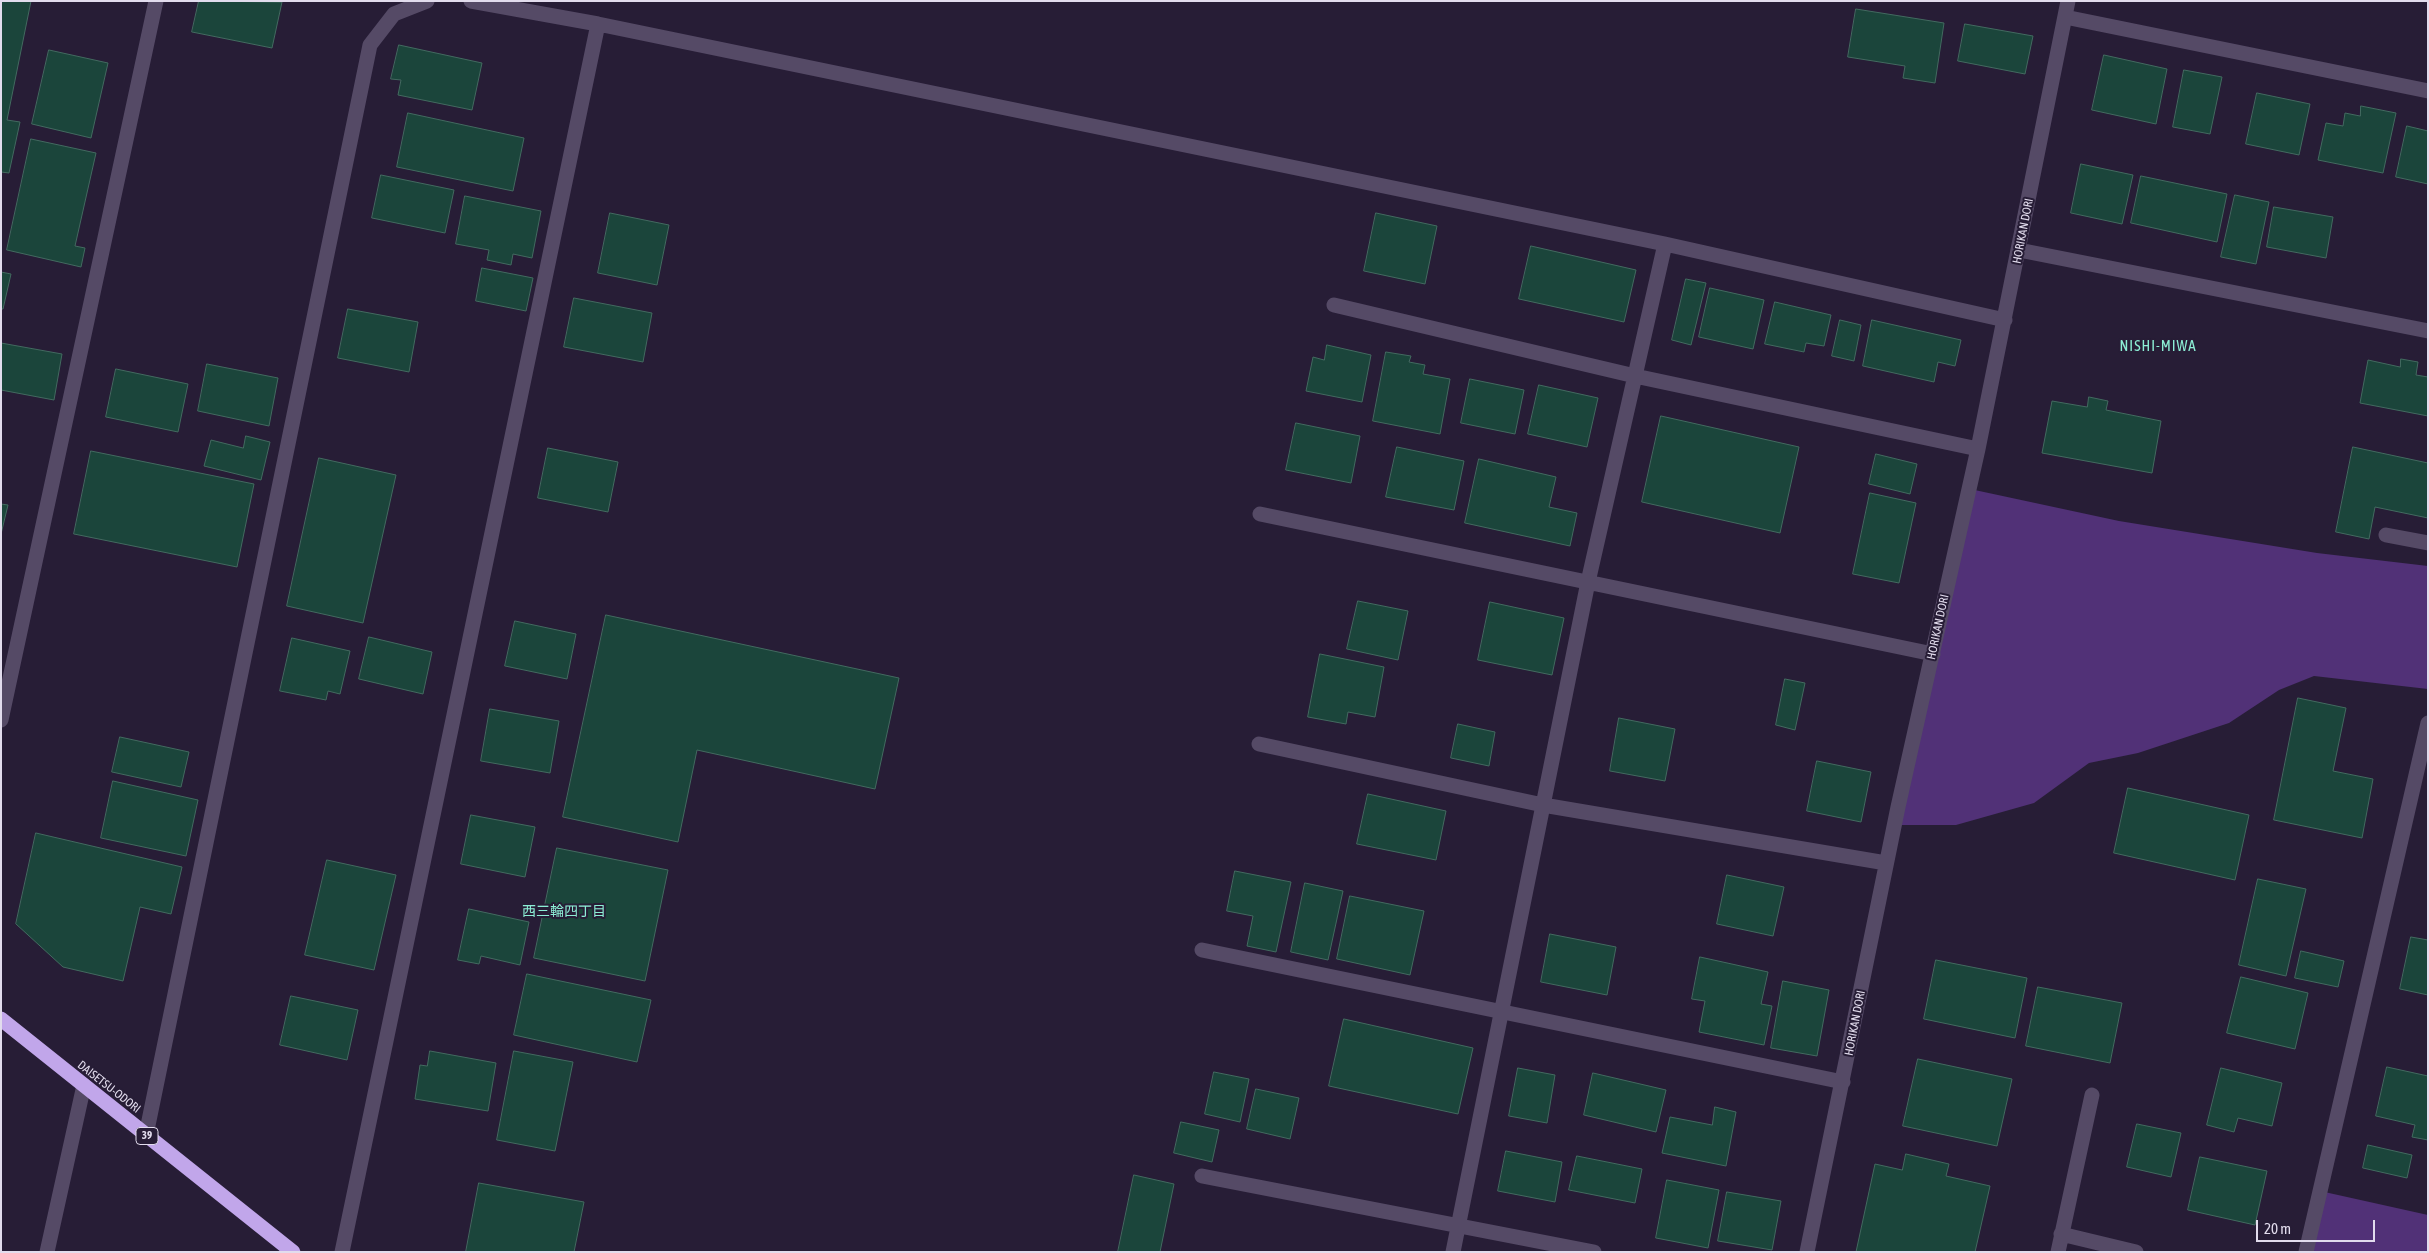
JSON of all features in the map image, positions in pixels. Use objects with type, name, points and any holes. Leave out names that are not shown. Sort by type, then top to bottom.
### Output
[{"type":"highway","name":"DAISETSU-ODORI","points":[[1,1020],[293,1252]]},
{"type":"street","points":[[1,720],[156,1]]},
{"type":"street","points":[[146,1135],[370,45],[394,14],[427,1]]},
{"type":"street","points":[[471,1],[598,24],[1665,244],[2005,320]]},
{"type":"street","name":"HORIKAN DORI","points":[[1807,1252],[1886,863],[2005,320],[2068,1]]},
{"type":"street","points":[[2065,16],[2428,91]]},
{"type":"street","points":[[342,1252],[598,24]]},
{"type":"street","points":[[1453,1252],[1588,582],[1665,244]]},
{"type":"street","points":[[2019,250],[2428,331]]},
{"type":"street","points":[[1334,305],[1635,376],[1978,449]]},
{"type":"street","points":[[1260,514],[1933,654]]},
{"type":"street","points":[[2386,535],[2428,543]]},
{"type":"street","points":[[2306,1252],[2428,723]]},
{"type":"street","points":[[1259,744],[1543,805],[1886,863]]},
{"type":"street","points":[[1202,950],[1843,1082]]},
{"type":"street","points":[[47,1252],[84,1085]]},
{"type":"street","points":[[2058,1252],[2092,1095]]},
{"type":"street","points":[[1202,1176],[1594,1252]]},
{"type":"street","points":[[2061,1234],[2136,1252]]},
{"type":"shaded area","points":[[1970,489],[2119,521],[2317,553],[2428,566],[2428,689],[2314,676],[2279,690],[2229,723],[2138,753],[2089,763],[2034,803],[1956,825],[1894,825]]},
{"type":"shaded area","points":[[2320,1191],[2428,1215],[2428,1252],[2306,1252]]},
{"type":"building","points":[[1,1],[31,1],[7,120],[20,122],[9,173],[1,172]]},
{"type":"building","points":[[199,1],[282,2],[272,48],[192,32]]},
{"type":"building","points":[[1856,9],[1944,23],[1935,83],[1903,78],[1905,66],[1848,57]]},
{"type":"building","points":[[1965,24],[2033,36],[2025,74],[1958,61]]},
{"type":"building","points":[[399,45],[482,63],[472,110],[398,95],[401,80],[391,79]]},
{"type":"building","points":[[49,50],[108,63],[91,138],[32,124]]},
{"type":"building","points":[[2104,55],[2167,69],[2156,124],[2092,110]]},
{"type":"building","points":[[2184,70],[2222,77],[2210,134],[2173,127]]},
{"type":"building","points":[[2257,93],[2310,104],[2299,155],[2246,144]]},
{"type":"building","points":[[2361,106],[2396,113],[2383,173],[2318,160],[2326,123],[2343,126],[2345,113],[2360,116]]},
{"type":"building","points":[[408,113],[524,138],[513,191],[397,167]]},
{"type":"building","points":[[2407,126],[2428,131],[2428,184],[2396,177]]},
{"type":"building","points":[[31,139],[96,153],[75,246],[85,248],[81,267],[7,250]]},
{"type":"building","points":[[2081,164],[2133,175],[2122,224],[2071,213]]},
{"type":"building","points":[[381,175],[454,190],[445,233],[372,218]]},
{"type":"building","points":[[2141,176],[2227,194],[2217,242],[2131,223]]},
{"type":"building","points":[[2235,195],[2269,202],[2256,264],[2221,257]]},
{"type":"building","points":[[465,196],[541,211],[532,258],[513,254],[511,265],[487,260],[489,250],[456,244]]},
{"type":"building","points":[[2274,207],[2333,217],[2326,258],[2267,247]]},
{"type":"building","points":[[610,213],[669,225],[657,285],[598,273]]},
{"type":"building","points":[[1376,213],[1437,226],[1425,284],[1364,271]]},
{"type":"building","points":[[1531,246],[1636,270],[1624,322],[1519,299]]},
{"type":"building","points":[[482,268],[533,278],[526,311],[476,301]]},
{"type":"building","points":[[1,272],[11,274],[3,309],[1,309]]},
{"type":"building","points":[[1686,279],[1706,283],[1691,345],[1672,340]]},
{"type":"building","points":[[1710,288],[1764,300],[1753,349],[1699,337]]},
{"type":"building","points":[[574,298],[652,313],[643,362],[564,347]]},
{"type":"building","points":[[1775,302],[1831,315],[1824,346],[1806,343],[1804,352],[1765,344]]},
{"type":"building","points":[[348,309],[418,322],[409,372],[338,358]]},
{"type":"building","points":[[1840,320],[1861,325],[1854,361],[1832,356]]},
{"type":"building","points":[[1872,320],[1961,340],[1955,366],[1938,362],[1934,382],[1863,366]]},
{"type":"building","points":[[1,343],[62,354],[54,400],[1,390]]},
{"type":"building","points":[[1327,345],[1371,355],[1362,402],[1306,391],[1313,357],[1324,360]]},
{"type":"building","points":[[1386,352],[1411,356],[1409,362],[1425,365],[1423,374],[1450,379],[1440,434],[1373,421]]},
{"type":"building","points":[[2401,359],[2418,362],[2416,375],[2428,377],[2428,416],[2360,403],[2368,360],[2400,367]]},
{"type":"building","points":[[207,364],[278,378],[269,426],[198,411]]},
{"type":"building","points":[[116,369],[188,384],[178,432],[106,417]]},
{"type":"building","points":[[1470,379],[1524,390],[1515,434],[1461,423]]},
{"type":"building","points":[[1539,385],[1598,398],[1587,447],[1528,434]]},
{"type":"building","points":[[2089,397],[2108,401],[2106,410],[2161,421],[2152,473],[2042,453],[2052,401],[2087,407]]},
{"type":"building","points":[[1661,416],[1799,447],[1780,533],[1642,502]]},
{"type":"building","points":[[1296,423],[1360,436],[1351,483],[1286,470]]},
{"type":"building","points":[[246,436],[270,442],[261,480],[204,466],[211,440],[243,448]]},
{"type":"building","points":[[1397,447],[1464,461],[1454,510],[1386,497]]},
{"type":"building","points":[[2353,447],[2428,463],[2428,518],[2375,507],[2369,539],[2336,532]]},
{"type":"building","points":[[548,448],[618,462],[608,512],[538,498]]},
{"type":"building","points":[[91,451],[254,484],[237,567],[74,534]]},
{"type":"building","points":[[1876,454],[1917,464],[1910,494],[1869,484]]},
{"type":"building","points":[[319,458],[396,475],[363,623],[287,606]]},
{"type":"building","points":[[1479,459],[1556,477],[1549,507],[1577,513],[1570,546],[1465,523]]},
{"type":"building","points":[[1870,493],[1916,503],[1899,583],[1853,574]]},
{"type":"building","points":[[1,504],[8,505],[1,534]]},
{"type":"building","points":[[1358,601],[1408,611],[1398,660],[1347,649]]},
{"type":"building","points":[[1490,602],[1564,618],[1552,675],[1478,660]]},
{"type":"building","points":[[606,615],[899,678],[875,789],[697,750],[678,842],[563,817]]},
{"type":"building","points":[[515,621],[576,634],[567,679],[505,666]]},
{"type":"building","points":[[369,637],[432,652],[423,694],[359,679]]},
{"type":"building","points":[[292,638],[350,651],[340,694],[328,691],[326,700],[280,691]]},
{"type":"building","points":[[1320,654],[1384,667],[1375,717],[1348,712],[1346,724],[1308,717]]},
{"type":"building","points":[[1785,679],[1805,683],[1795,730],[1776,725]]},
{"type":"building","points":[[2298,698],[2346,708],[2333,771],[2373,779],[2362,838],[2274,820]]},
{"type":"building","points":[[490,709],[559,721],[550,773],[481,761]]},
{"type":"building","points":[[1619,718],[1675,729],[1665,781],[1610,771]]},
{"type":"building","points":[[1458,724],[1495,732],[1489,766],[1451,758]]},
{"type":"building","points":[[120,737],[189,752],[181,787],[112,772]]},
{"type":"building","points":[[1817,761],[1871,772],[1861,822],[1807,811]]},
{"type":"building","points":[[113,781],[198,800],[186,856],[101,838]]},
{"type":"building","points":[[2128,788],[2249,815],[2235,880],[2114,853]]},
{"type":"building","points":[[1368,794],[1446,811],[1436,860],[1357,844]]},
{"type":"building","points":[[471,815],[535,827],[525,877],[461,864]]},
{"type":"building","points":[[36,833],[182,867],[171,914],[140,907],[123,981],[63,967],[16,924]]},
{"type":"building","points":[[557,848],[668,870],[645,981],[534,958]]},
{"type":"building","points":[[327,860],[396,875],[374,970],[305,955]]},
{"type":"building","points":[[1235,871],[1291,882],[1276,952],[1247,946],[1253,916],[1227,911]]},
{"type":"building","points":[[1727,875],[1784,887],[1773,936],[1717,924]]},
{"type":"building","points":[[2258,879],[2306,889],[2286,976],[2239,965]]},
{"type":"building","points":[[1305,883],[1343,891],[1328,960],[1291,952]]},
{"type":"building","points":[[1350,896],[1424,911],[1410,975],[1337,959]]},
{"type":"building","points":[[469,909],[529,922],[520,965],[481,956],[479,964],[458,960]]},
{"type":"building","points":[[1550,934],[1616,947],[1607,995],[1541,982]]},
{"type":"building","points":[[2411,937],[2428,940],[2428,995],[2400,989]]},
{"type":"building","points":[[2301,951],[2344,961],[2338,987],[2295,978]]},
{"type":"building","points":[[1700,957],[1768,972],[1761,1004],[1772,1006],[1764,1045],[1699,1032],[1705,1001],[1692,999]]},
{"type":"building","points":[[1936,960],[2027,978],[2015,1038],[1924,1019]]},
{"type":"building","points":[[527,974],[651,1000],[637,1062],[514,1035]]},
{"type":"building","points":[[2241,977],[2308,993],[2295,1049],[2227,1033]]},
{"type":"building","points":[[1783,981],[1829,990],[1817,1056],[1771,1048]]},
{"type":"building","points":[[2038,987],[2122,1003],[2110,1063],[2026,1046]]},
{"type":"building","points":[[291,996],[358,1010],[347,1060],[280,1045]]},
{"type":"building","points":[[1344,1019],[1473,1048],[1458,1114],[1329,1086]]},
{"type":"building","points":[[430,1051],[496,1063],[488,1111],[415,1099],[420,1065],[427,1066]]},
{"type":"building","points":[[514,1051],[573,1062],[555,1151],[497,1140]]},
{"type":"building","points":[[1918,1059],[2012,1079],[1997,1146],[1903,1126]]},
{"type":"building","points":[[2387,1067],[2428,1076],[2428,1140],[2412,1137],[2415,1125],[2376,1116]]},
{"type":"building","points":[[1518,1068],[1555,1075],[1547,1123],[1509,1116]]},
{"type":"building","points":[[2221,1068],[2282,1083],[2272,1126],[2238,1118],[2234,1132],[2207,1125]]},
{"type":"building","points":[[1214,1072],[1249,1079],[1240,1122],[1205,1114]]},
{"type":"building","points":[[1593,1073],[1666,1090],[1656,1132],[1584,1115]]},
{"type":"building","points":[[1256,1089],[1299,1098],[1290,1139],[1247,1129]]},
{"type":"building","points":[[1715,1107],[1736,1112],[1726,1166],[1662,1153],[1670,1117],[1712,1125]]},
{"type":"building","points":[[1181,1122],[1219,1130],[1212,1162],[1174,1153]]},
{"type":"building","points":[[2137,1124],[2181,1133],[2171,1177],[2127,1167]]},
{"type":"building","points":[[2368,1145],[2412,1155],[2407,1178],[2363,1168]]},
{"type":"building","points":[[1506,1151],[1562,1162],[1555,1202],[1498,1191]]},
{"type":"building","points":[[1906,1154],[1949,1164],[1946,1176],[1990,1186],[1975,1252],[1856,1252],[1875,1164],[1902,1170]]},
{"type":"building","points":[[1577,1156],[1642,1169],[1635,1203],[1569,1190]]},
{"type":"building","points":[[2200,1157],[2267,1171],[2255,1225],[2188,1210]]},
{"type":"building","points":[[1134,1175],[1174,1184],[1160,1252],[1118,1252]]},
{"type":"building","points":[[1667,1180],[1719,1190],[1708,1248],[1656,1238]]},
{"type":"building","points":[[479,1183],[584,1202],[574,1252],[466,1252]]},
{"type":"building","points":[[1727,1192],[1781,1201],[1772,1250],[1718,1241]]},
{"type":"district","name":"NISHI-MIWA","points":[[2158,346]]},
{"type":"district","name":"西三輪四丁目","points":[[564,912]]}]
